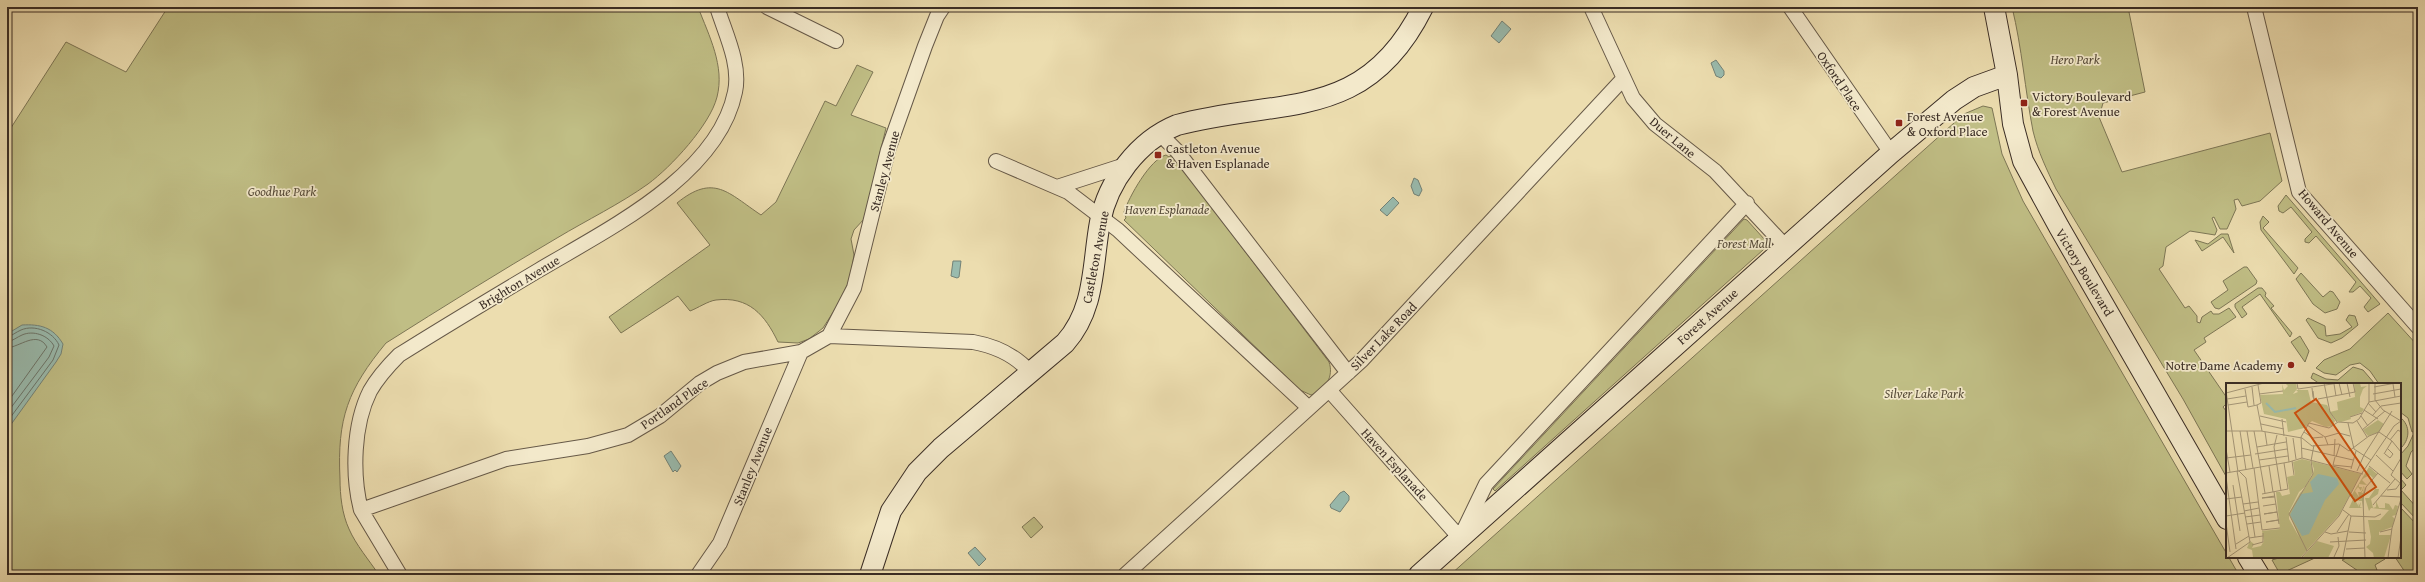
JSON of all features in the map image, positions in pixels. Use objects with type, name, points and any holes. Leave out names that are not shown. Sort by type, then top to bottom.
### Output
[{"type":"main road","name":"Castleton Avenue","points":[[870,575],[891,511],[911,479],[940,448],[1065,343],[1082,320],[1093,282],[1102,216],[1112,188],[1128,164],[1145,145],[1160,134],[1182,124],[1312,102],[1343,92],[1364,79],[1384,61],[1405,36],[1423,7]]},
{"type":"main road","name":"Victory Boulevard","points":[[1994,7],[2007,75],[2013,124],[2023,161],[2037,188],[2226,517]]},
{"type":"main road","name":"Forest Avenue","points":[[1419,575],[1785,246],[1891,153],[1954,100],[1974,87],[2007,75]]},
{"type":"main road","points":[[2249,558],[2259,575]]},
{"type":"street","name":"Brighton Avenue","points":[[400,575],[361,510],[358,498],[355,449],[370,392],[382,372],[398,355],[650,203],[671,186],[715,139],[731,109],[737,72],[717,7]]},
{"type":"street","points":[[767,7],[836,41]]},
{"type":"street","name":"Stanley Avenue","points":[[830,336],[854,288],[888,150],[925,46],[937,16],[943,7]]},
{"type":"street","name":"Duer Lane","points":[[1592,7],[1623,79],[1633,98],[1655,124],[1715,171],[1747,203],[1785,246]]},
{"type":"street","name":"Oxford Place","points":[[1790,7],[1891,153]]},
{"type":"street","name":"Howard Avenue","points":[[2254,7],[2299,192],[2418,327]]},
{"type":"street","name":"Silver Lake Road","points":[[1125,575],[1348,372],[1623,79]]},
{"type":"street","points":[[1160,134],[1177,151],[1348,372]]},
{"type":"street","points":[[996,161],[1079,198],[1102,216],[1310,408]]},
{"type":"street","points":[[1057,187],[1128,164]]},
{"type":"street","points":[[1460,538],[1486,484],[1747,203]]},
{"type":"street","name":"Portland Place","points":[[361,510],[506,459],[588,446],[628,435],[660,416],[700,383],[717,374],[744,362],[801,352],[830,336]]},
{"type":"street","points":[[830,336],[973,342],[993,346],[1012,357],[1030,372]]},
{"type":"street","name":"Stanley Avenue","points":[[698,575],[720,543],[801,352]]},
{"type":"street","name":"Haven Esplanade","points":[[1329,390],[1460,538]]},
{"type":"green space","name":"Goodhue Park","points":[[168,7],[698,7],[711,40],[715,51],[719,74],[717,97],[713,108],[698,132],[668,167],[648,184],[626,198],[568,231],[386,343],[362,375],[354,390],[343,421],[340,458],[340,491],[343,511],[349,529],[359,547],[379,575],[7,575],[7,134],[66,42],[126,72]]},
{"type":"green space","name":"Hero Park","points":[[2012,7],[2128,7],[2145,92],[2103,103],[2099,117],[2122,172],[2270,133],[2282,181],[2260,201],[2242,206],[2238,199],[2234,200],[2236,209],[2227,229],[2220,229],[2214,217],[2212,218],[2217,230],[2215,235],[2190,231],[2166,247],[2163,266],[2159,269],[2185,308],[2189,306],[2197,316],[2197,322],[2200,323],[2202,317],[2211,311],[2213,314],[2219,314],[2229,308],[2236,317],[2204,338],[2206,342],[2194,350],[2226,397],[2226,404],[2223,407],[2226,411],[2226,476],[2183,399],[2056,189],[2046,168],[2033,131]]},
{"type":"green space","points":[[857,65],[873,72],[851,115],[886,128],[864,219],[854,230],[851,239],[854,255],[850,279],[839,303],[823,328],[809,339],[798,343],[778,342],[767,323],[747,304],[738,301],[716,300],[690,311],[678,296],[621,333],[609,317],[710,245],[677,203],[690,194],[701,189],[711,188],[730,194],[761,215],[776,202],[825,101],[836,106]]},
{"type":"green space","name":"Silver Lake Park","points":[[1983,106],[1992,108],[2002,154],[2023,201],[2226,552],[2226,558],[2229,558],[2239,575],[1450,575],[1964,114]]},
{"type":"green space","name":"Haven Esplanade","points":[[1166,155],[1169,157],[1172,155],[1329,362],[1330,372],[1328,382],[1321,390],[1311,395],[1300,390],[1124,220],[1126,218],[1124,212],[1135,188],[1153,163]]},
{"type":"green space","points":[[2286,195],[2380,304],[2368,312],[2364,307],[2371,298],[2360,286],[2353,292],[2349,292],[2356,282],[2316,236],[2309,243],[2305,242],[2305,239],[2312,232],[2291,207],[2283,213],[2279,211],[2278,206]]},
{"type":"green space","points":[[2263,216],[2269,222],[2263,228],[2298,268],[2294,274],[2261,230],[2260,222]]},
{"type":"green space","name":"Forest Mall","points":[[1744,219],[1747,220],[1765,240],[1766,245],[1763,250],[1495,491],[1493,489]]},
{"type":"green space","points":[[2221,234],[2228,234],[2234,253],[2223,237],[2202,251],[2195,240],[2208,244]]},
{"type":"green space","points":[[2244,267],[2247,267],[2257,281],[2256,284],[2219,309],[2215,308],[2211,302],[2228,290],[2223,281]]},
{"type":"green space","points":[[2301,273],[2323,297],[2330,291],[2333,292],[2340,302],[2337,309],[2325,313],[2313,304],[2296,279]]},
{"type":"green space","points":[[2258,288],[2262,288],[2266,293],[2265,296],[2274,306],[2271,308],[2292,333],[2290,337],[2260,294],[2242,307],[2247,314],[2242,318],[2235,307],[2235,304]]},
{"type":"green space","points":[[2388,313],[2418,346],[2418,430],[2412,432],[2408,418],[2401,413],[2401,383],[2378,383],[2370,371],[2360,363],[2350,365],[2336,375],[2324,373],[2316,368],[2324,360],[2350,349]]},
{"type":"green space","points":[[2349,315],[2355,316],[2358,325],[2342,338],[2331,343],[2318,338],[2306,320],[2308,318],[2325,326],[2326,336],[2340,334],[2352,327],[2346,320]]},
{"type":"green space","points":[[2300,336],[2309,351],[2305,362],[2291,342]]},
{"type":"green space","points":[[2353,367],[2363,370],[2374,383],[2318,383],[2311,378],[2313,373],[2326,379],[2338,380]]},
{"type":"green space","points":[[2401,418],[2406,425],[2408,433],[2406,441],[2401,448]]},
{"type":"green space","points":[[2418,434],[2418,446],[2411,452],[2406,466],[2412,474],[2407,479],[2401,472],[2401,454],[2408,446],[2413,435]]},
{"type":"green space","points":[[2401,479],[2406,485],[2401,490]]},
{"type":"green space","points":[[2401,490],[2418,509],[2418,521],[2401,503]]},
{"type":"green space","points":[[2401,508],[2418,526],[2418,575],[2407,575],[2396,558],[2401,558]]},
{"type":"green space","points":[[1034,517],[1043,527],[1031,538],[1022,527]]},
{"type":"green space","points":[[2279,558],[2315,558],[2280,574],[2272,560]]},
{"type":"green space","points":[[2347,558],[2385,559],[2375,565],[2377,570],[2370,573],[2371,575],[2364,575],[2342,560]]},
{"type":"water","points":[[1502,21],[1511,29],[1499,43],[1491,36]]},
{"type":"water","points":[[1716,60],[1724,71],[1724,75],[1721,78],[1716,76],[1711,63]]},
{"type":"water","points":[[1414,178],[1418,180],[1422,190],[1419,196],[1414,194],[1411,186]]},
{"type":"water","points":[[1393,197],[1399,203],[1387,216],[1380,210]]},
{"type":"water","points":[[953,261],[961,261],[959,277],[957,278],[951,276]]},
{"type":"water","points":[[22,325],[35,325],[46,328],[55,334],[63,344],[61,354],[56,362],[7,430],[7,334]]},
{"type":"water","points":[[671,451],[681,466],[677,472],[675,470],[673,472],[664,456]]},
{"type":"water","points":[[1344,491],[1349,496],[1349,500],[1340,512],[1331,508],[1330,505],[1340,493]]},
{"type":"water","points":[[975,547],[986,559],[979,566],[968,553]]},
{"type":"place","name":"Victory Boulevard & Forest Avenue","points":[[2024,103]]},
{"type":"place","name":"Forest Avenue & Oxford Place","points":[[1899,123]]},
{"type":"place","name":"Castleton Avenue & Haven Esplanade","points":[[1158,155]]},
{"type":"place","name":"Notre Dame Academy","points":[[2291,365]]}]
